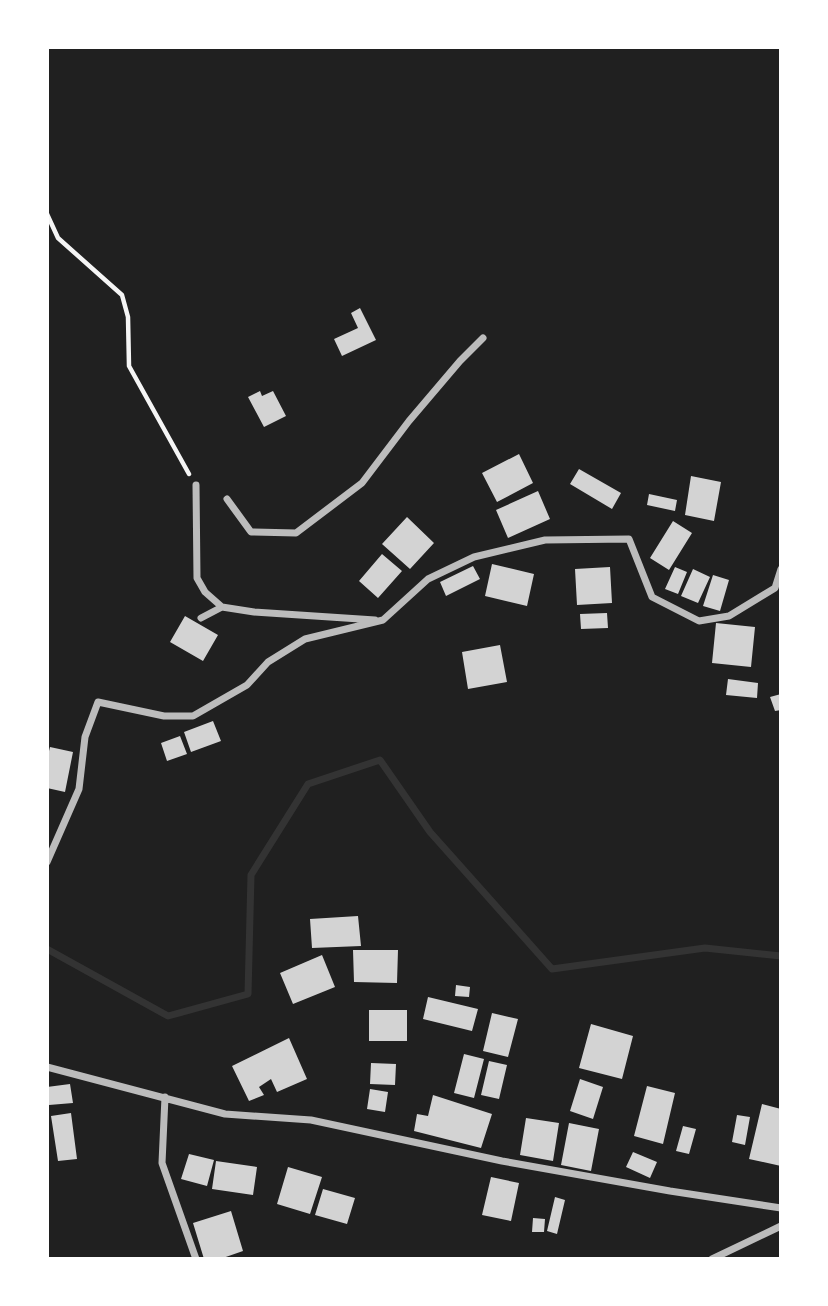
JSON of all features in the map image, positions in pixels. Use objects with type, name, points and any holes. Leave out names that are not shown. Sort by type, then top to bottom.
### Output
[{"type":"street","points":[[227,499],[251,532],[296,533],[362,483],[409,421],[483,338]]},
{"type":"street","points":[[196,485],[197,578],[205,592],[222,607],[254,612],[383,620]]},
{"type":"street","points":[[47,862],[79,789],[85,737],[98,702],[164,716],[193,716],[247,685],[268,662],[306,639],[383,620],[428,579],[474,557],[545,540],[629,538],[652,597],[699,621],[729,616],[775,588],[781,569]]},
{"type":"street","points":[[201,618],[222,607]]},
{"type":"street","points":[[47,1067],[225,1114],[311,1120],[502,1161],[781,1208]]},
{"type":"street","points":[[165,1097],[162,1163],[196,1259]]},
{"type":"street","points":[[712,1259],[781,1226]]},
{"type":"path","points":[[47,214],[58,238],[122,295],[128,317],[129,366],[196,485]]},
{"type":"shaded area","points":[[47,47],[781,47],[781,1259],[47,1259]]},
{"type":"building","points":[[360,308],[376,340],[342,356],[334,339],[358,328],[351,313]]},
{"type":"building","points":[[260,391],[262,396],[273,391],[286,416],[264,427],[248,397]]},
{"type":"building","points":[[519,454],[533,483],[497,502],[482,473]]},
{"type":"building","points":[[579,469],[621,493],[612,509],[570,484]]},
{"type":"building","points":[[691,476],[721,482],[714,521],[685,515]]},
{"type":"building","points":[[538,491],[550,519],[508,538],[496,510]]},
{"type":"building","points":[[649,494],[677,500],[675,511],[647,505]]},
{"type":"building","points":[[407,517],[434,543],[410,569],[382,544]]},
{"type":"building","points":[[673,521],[692,533],[669,570],[650,558]]},
{"type":"building","points":[[382,554],[402,571],[378,598],[359,581]]},
{"type":"building","points":[[492,564],[534,574],[527,606],[485,596]]},
{"type":"building","points":[[473,566],[480,579],[446,596],[440,582]]},
{"type":"building","points":[[610,567],[612,603],[577,605],[575,569]]},
{"type":"building","points":[[675,567],[687,572],[678,594],[665,589]]},
{"type":"building","points":[[693,569],[710,577],[698,603],[681,596]]},
{"type":"building","points":[[713,575],[729,580],[720,611],[703,606]]},
{"type":"building","points":[[607,613],[608,628],[581,629],[580,614]]},
{"type":"building","points":[[185,616],[218,635],[203,661],[170,642]]},
{"type":"building","points":[[716,623],[755,627],[751,667],[712,663]]},
{"type":"building","points":[[500,645],[507,682],[468,689],[462,652]]},
{"type":"building","points":[[728,679],[758,683],[757,698],[726,695]]},
{"type":"building","points":[[781,694],[781,710],[775,711],[770,697]]},
{"type":"building","points":[[213,721],[221,741],[191,752],[184,732]]},
{"type":"building","points":[[180,736],[187,754],[167,761],[161,743]]},
{"type":"building","points":[[50,747],[73,752],[65,792],[47,788],[47,759]]},
{"type":"building","points":[[358,916],[361,946],[312,948],[310,919]]},
{"type":"building","points":[[353,950],[398,950],[397,983],[354,982]]},
{"type":"building","points":[[322,955],[335,987],[293,1004],[280,973]]},
{"type":"building","points":[[456,985],[470,987],[469,997],[455,996]]},
{"type":"building","points":[[428,997],[478,1009],[472,1031],[423,1019]]},
{"type":"building","points":[[369,1010],[407,1010],[407,1041],[369,1041]]},
{"type":"building","points":[[492,1013],[518,1019],[508,1057],[483,1051]]},
{"type":"building","points":[[591,1024],[633,1036],[622,1079],[579,1068]]},
{"type":"building","points":[[289,1038],[307,1079],[277,1092],[271,1079],[259,1087],[264,1095],[249,1101],[232,1066]]},
{"type":"building","points":[[464,1054],[484,1059],[474,1098],[454,1093]]},
{"type":"building","points":[[489,1061],[507,1065],[499,1099],[481,1095]]},
{"type":"building","points":[[371,1063],[396,1064],[395,1085],[370,1084]]},
{"type":"building","points":[[580,1079],[603,1087],[593,1119],[570,1111]]},
{"type":"building","points":[[70,1084],[73,1103],[49,1105],[47,1087]]},
{"type":"building","points":[[647,1086],[675,1093],[663,1144],[634,1136]]},
{"type":"building","points":[[370,1089],[388,1092],[385,1112],[367,1109]]},
{"type":"building","points":[[433,1095],[492,1114],[481,1148],[414,1131],[417,1114],[428,1116]]},
{"type":"building","points":[[762,1104],[781,1109],[781,1166],[749,1159]]},
{"type":"building","points":[[71,1113],[77,1159],[58,1161],[51,1116]]},
{"type":"building","points":[[737,1115],[750,1117],[745,1145],[732,1142]]},
{"type":"building","points":[[526,1118],[559,1123],[553,1161],[520,1155]]},
{"type":"building","points":[[569,1123],[599,1129],[591,1171],[561,1165]]},
{"type":"building","points":[[683,1126],[696,1129],[689,1154],[676,1151]]},
{"type":"building","points":[[633,1152],[657,1162],[650,1178],[626,1167]]},
{"type":"building","points":[[189,1154],[214,1160],[207,1186],[181,1179]]},
{"type":"building","points":[[216,1161],[257,1167],[253,1195],[212,1189]]},
{"type":"building","points":[[288,1167],[322,1177],[310,1214],[277,1204]]},
{"type":"building","points":[[491,1177],[519,1183],[511,1221],[482,1215]]},
{"type":"building","points":[[323,1189],[355,1198],[347,1224],[315,1215]]},
{"type":"building","points":[[555,1197],[565,1200],[557,1234],[547,1231]]},
{"type":"building","points":[[231,1211],[243,1251],[220,1259],[204,1259],[193,1223]]},
{"type":"building","points":[[533,1218],[545,1219],[544,1232],[532,1232]]},
{"type":"waterway","points":[[47,949],[168,1016],[248,994],[251,875],[308,784],[380,760],[430,832],[552,969],[705,948],[781,956]]}]
